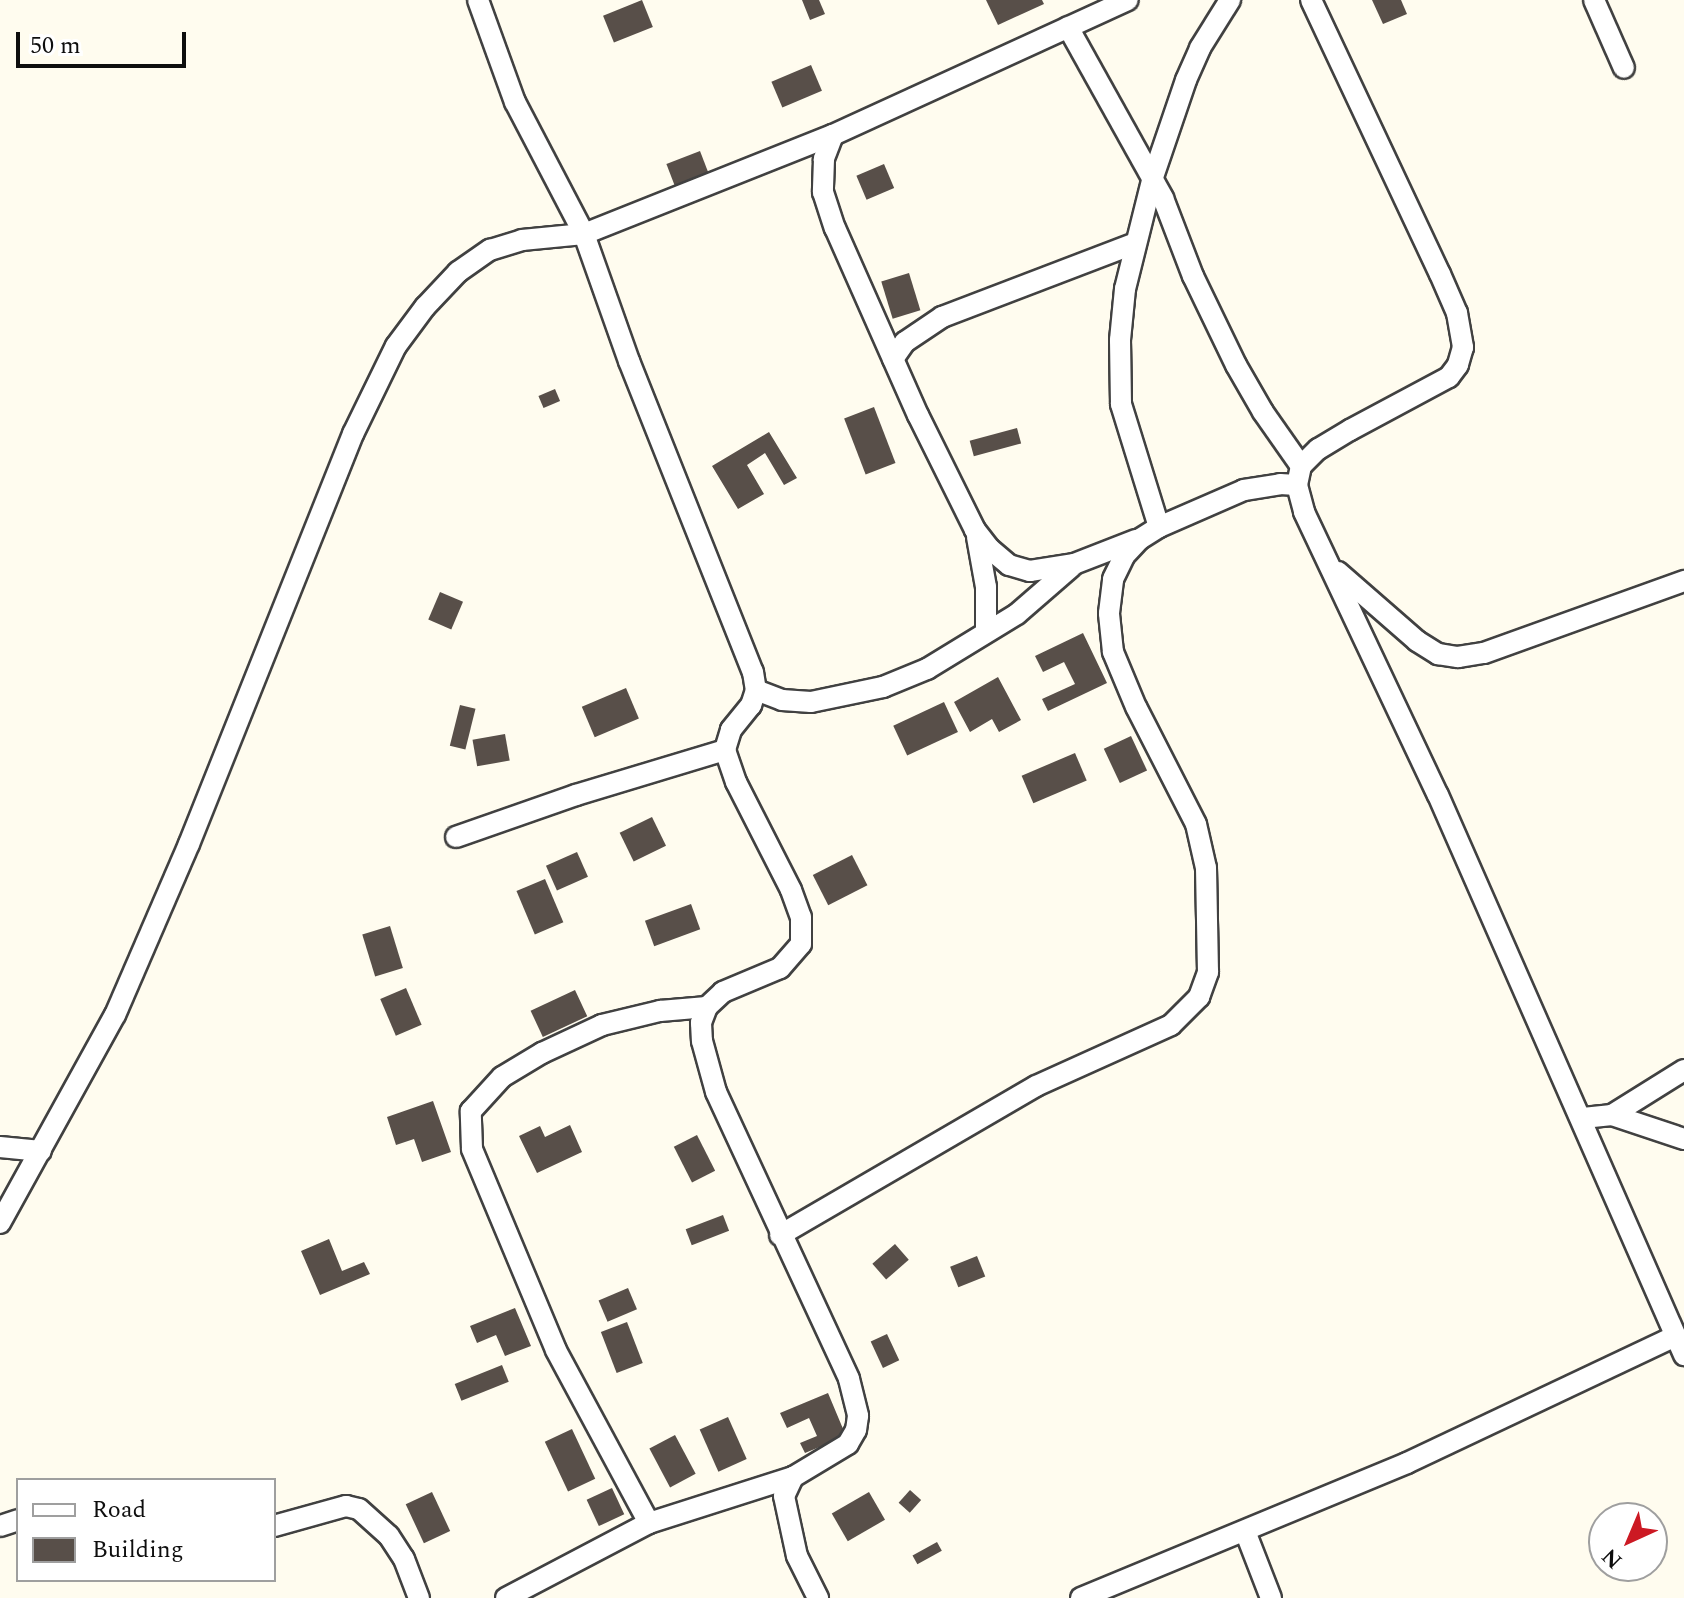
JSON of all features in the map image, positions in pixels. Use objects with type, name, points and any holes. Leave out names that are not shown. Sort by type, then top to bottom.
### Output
[{"type":"street","points":[[478,0],[515,102],[584,234],[629,361],[733,616],[756,690],[751,705],[731,730],[725,750],[736,782],[791,890],[801,917],[801,944],[780,968],[723,992],[707,1007],[701,1023],[702,1041],[716,1092],[849,1379],[858,1416],[856,1430],[848,1444],[793,1477],[649,1523],[506,1598]]},
{"type":"street","points":[[0,1223],[115,1015],[189,844],[353,434],[396,346],[425,307],[458,272],[490,250],[522,240],[584,234],[833,135],[1128,0]]},
{"type":"street","points":[[1159,527],[1121,404],[1120,340],[1133,244],[1153,177],[1200,48],[1230,0]]},
{"type":"street","points":[[833,135],[824,159],[823,192],[893,359],[975,530],[990,549],[1009,565],[1030,571],[1074,564],[1140,539],[1159,527],[1244,490],[1299,476],[1318,449],[1449,377],[1458,365],[1463,347],[1457,313],[1311,0]]},
{"type":"street","points":[[1594,0],[1624,68]]},
{"type":"street","points":[[1068,27],[1153,177],[1175,223],[1212,319],[1299,476],[1304,512],[1332,567],[1583,1118],[1680,1346],[1081,1598]]},
{"type":"street","points":[[893,359],[905,342],[942,317],[1133,244]]},
{"type":"street","points":[[975,530],[986,587],[986,632]]},
{"type":"street","points":[[780,1235],[1036,1086],[1171,1025],[1199,997],[1208,972],[1208,915],[1206,868],[1196,824],[1136,707],[1113,652],[1109,613],[1113,579],[1124,556],[1140,539]]},
{"type":"street","points":[[756,690],[782,700],[811,702],[883,687],[927,669],[1017,614],[1074,564]]},
{"type":"street","points":[[1332,567],[1417,641],[1438,654],[1458,657],[1484,653],[1684,581]]},
{"type":"street","points":[[456,837],[576,795],[725,750]]},
{"type":"street","points":[[649,1523],[556,1350],[472,1149],[471,1111],[502,1077],[542,1053],[602,1025],[660,1011],[707,1007]]},
{"type":"street","points":[[1612,1115],[1684,1070]]},
{"type":"street","points":[[1583,1118],[1612,1115],[1684,1139]]},
{"type":"street","points":[[0,1147],[41,1151]]},
{"type":"street","points":[[793,1477],[784,1496],[788,1526],[797,1556],[818,1598]]},
{"type":"street","points":[[276,1525],[346,1506],[359,1509],[389,1536],[404,1559],[419,1598]]},
{"type":"street","points":[[1245,1531],[1271,1598]]},
{"type":"building","points":[[642,0],[653,27],[614,43],[603,16]]},
{"type":"building","points":[[802,0],[819,0],[825,14],[810,20]]},
{"type":"building","points":[[986,0],[1042,0],[1044,4],[998,25]]},
{"type":"building","points":[[1372,0],[1401,0],[1407,14],[1383,24]]},
{"type":"building","points":[[811,65],[822,91],[782,108],[771,82]]},
{"type":"building","points":[[700,151],[711,179],[677,192],[666,164]]},
{"type":"building","points":[[884,164],[894,188],[867,200],[856,176]]},
{"type":"building","points":[[909,273],[920,310],[893,319],[881,281]]},
{"type":"building","points":[[555,389],[560,401],[544,408],[538,396]]},
{"type":"building","points":[[874,407],[896,463],[866,474],[844,418]]},
{"type":"building","points":[[1017,428],[1021,443],[974,456],[970,441]]},
{"type":"building","points":[[769,432],[797,478],[784,485],[765,453],[747,465],[764,494],[738,509],[712,466]]},
{"type":"building","points":[[440,592],[463,602],[451,629],[428,620]]},
{"type":"building","points":[[1083,633],[1107,683],[1048,711],[1042,699],[1075,684],[1064,662],[1043,672],[1035,656]]},
{"type":"building","points":[[998,677],[1021,720],[999,732],[992,719],[970,732],[954,702]]},
{"type":"building","points":[[626,688],[639,718],[595,737],[582,707]]},
{"type":"building","points":[[944,702],[958,732],[907,756],[893,726]]},
{"type":"building","points":[[460,705],[476,709],[465,750],[450,746]]},
{"type":"building","points":[[505,734],[510,761],[477,766],[473,740]]},
{"type":"building","points":[[1131,736],[1147,770],[1120,783],[1104,749]]},
{"type":"building","points":[[1075,753],[1087,781],[1033,803],[1022,776]]},
{"type":"building","points":[[652,817],[666,846],[634,862],[620,833]]},
{"type":"building","points":[[577,852],[588,877],[557,890],[546,866]]},
{"type":"building","points":[[852,855],[867,885],[828,905],[813,875]]},
{"type":"building","points":[[545,879],[563,922],[535,934],[516,891]]},
{"type":"building","points":[[691,904],[700,929],[654,946],[645,921]]},
{"type":"building","points":[[390,926],[403,968],[375,977],[362,934]]},
{"type":"building","points":[[406,988],[422,1025],[396,1036],[380,999]]},
{"type":"building","points":[[575,990],[587,1016],[543,1037],[531,1011]]},
{"type":"building","points":[[433,1101],[451,1152],[422,1162],[414,1139],[396,1145],[387,1117]]},
{"type":"building","points":[[570,1125],[582,1152],[537,1173],[519,1136],[540,1126],[545,1137]]},
{"type":"building","points":[[697,1135],[715,1171],[692,1182],[674,1147]]},
{"type":"building","points":[[723,1215],[729,1231],[692,1245],[686,1229]]},
{"type":"building","points":[[329,1239],[342,1271],[364,1262],[370,1274],[320,1295],[301,1251]]},
{"type":"building","points":[[895,1244],[909,1260],[886,1280],[872,1264]]},
{"type":"building","points":[[977,1256],[985,1276],[958,1287],[950,1267]]},
{"type":"building","points":[[628,1288],[637,1309],[608,1322],[599,1301]]},
{"type":"building","points":[[515,1308],[531,1346],[505,1356],[496,1335],[477,1343],[470,1326]]},
{"type":"building","points":[[627,1322],[643,1363],[617,1373],[601,1332]]},
{"type":"building","points":[[887,1334],[899,1360],[883,1368],[871,1342]]},
{"type":"building","points":[[502,1365],[509,1382],[461,1401],[455,1384]]},
{"type":"building","points":[[828,1393],[846,1436],[805,1453],[800,1443],[817,1436],[809,1418],[787,1428],[780,1413]]},
{"type":"building","points":[[728,1417],[747,1459],[718,1472],[700,1430]]},
{"type":"building","points":[[572,1429],[595,1479],[568,1492],[545,1442]]},
{"type":"building","points":[[675,1435],[696,1474],[670,1487],[649,1449]]},
{"type":"building","points":[[612,1488],[624,1514],[599,1526],[587,1500]]},
{"type":"building","points":[[910,1490],[921,1500],[910,1513],[899,1503]]},
{"type":"building","points":[[432,1492],[450,1531],[424,1543],[406,1504]]},
{"type":"building","points":[[869,1492],[885,1520],[848,1541],[832,1514]]},
{"type":"building","points":[[937,1542],[942,1551],[917,1564],[913,1556]]}]
